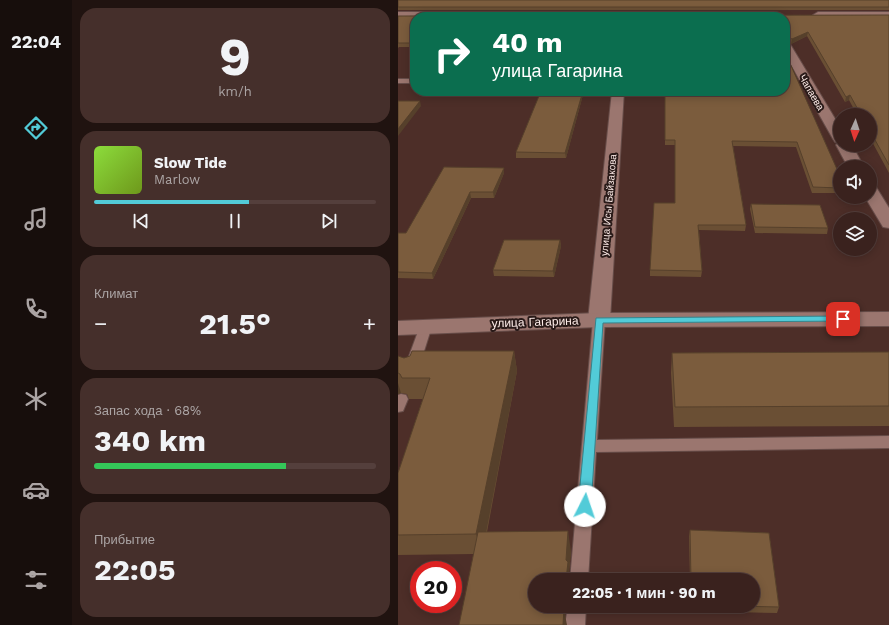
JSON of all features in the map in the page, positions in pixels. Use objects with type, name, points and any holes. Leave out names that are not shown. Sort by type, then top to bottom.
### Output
[{"type":"street","points":[[418,12],[425,5]]},
{"type":"street","points":[[516,12],[519,5]]},
{"type":"street","points":[[763,5],[768,12]]},
{"type":"street","points":[[398,15],[410,15]]},
{"type":"street","points":[[806,15],[889,15]]},
{"type":"street","name":"Чапаева","points":[[790,53],[833,127]]},
{"type":"street","name":"улица Исы Байзакова","points":[[599,320],[618,96]]},
{"type":"street","points":[[877,202],[889,223]]},
{"type":"street","name":"улица Гагарина","points":[[398,328],[599,320],[889,319]]},
{"type":"lane","points":[[398,81],[410,81]]},
{"type":"lane","points":[[580,573],[599,320]]},
{"type":"lane","points":[[410,372],[426,326]]},
{"type":"lane","points":[[589,446],[889,442]]},
{"type":"lane","points":[[576,625],[577,613]]},
{"type":"building","points":[[398,0],[889,0],[889,7],[398,7]]},
{"type":"building","points":[[790,15],[889,15],[889,165],[877,144],[877,108],[857,108],[850,95],[846,97],[808,32],[792,39],[790,38]]},
{"type":"building","points":[[398,16],[410,16],[410,43],[398,43]]},
{"type":"building","points":[[790,63],[833,160],[833,188],[813,187],[797,142],[732,141],[746,225],[698,225],[702,271],[650,270],[654,203],[675,203],[675,140],[665,140],[665,96],[790,96]]},
{"type":"building","points":[[539,96],[582,96],[565,153],[516,152]]},
{"type":"building","points":[[398,101],[420,101],[398,129]]},
{"type":"building","points":[[444,167],[504,168],[493,192],[470,192],[432,273],[398,272],[398,233],[406,233]]},
{"type":"building","points":[[751,204],[820,205],[828,228],[755,227]]},
{"type":"building","points":[[504,240],[560,240],[553,271],[493,270]]},
{"type":"building","points":[[412,351],[514,351],[476,534],[398,535],[398,473],[430,378],[402,378],[398,373],[398,356],[404,358],[410,356]]},
{"type":"building","points":[[889,352],[889,406],[675,407],[672,353]]},
{"type":"building","points":[[690,530],[769,533],[779,607],[760,607],[760,573],[691,573]]},
{"type":"building","points":[[568,531],[567,573],[528,573],[528,613],[564,613],[563,625],[459,625],[478,532]]},
{"type":"route","points":[[585,506],[599,320],[843,319]]}]
